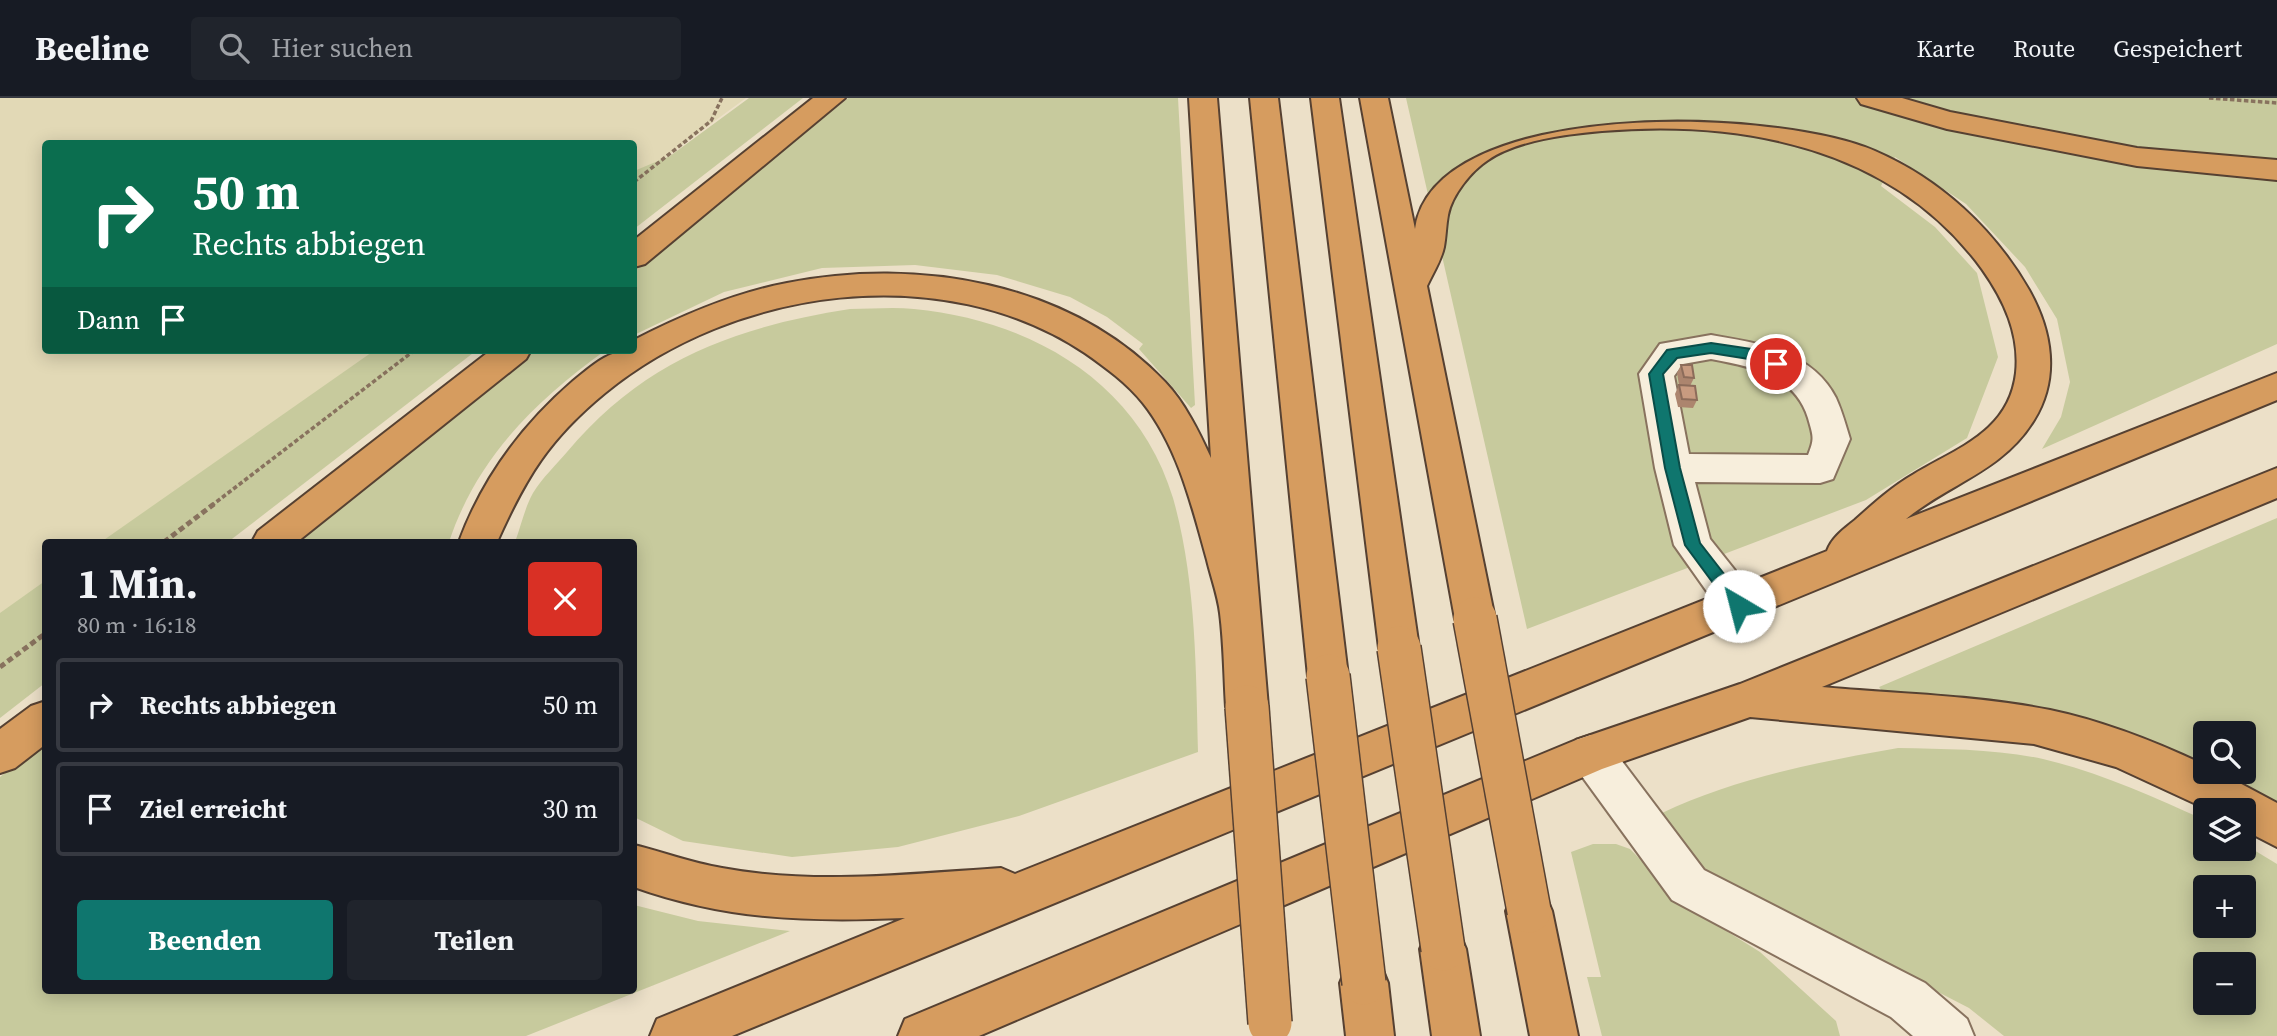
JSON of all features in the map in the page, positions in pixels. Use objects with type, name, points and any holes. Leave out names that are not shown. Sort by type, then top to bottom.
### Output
[{"type":"highway","points":[[637,254],[831,98]]},
{"type":"highway","points":[[1203,98],[1270,1030]]},
{"type":"highway","points":[[1264,98],[1370,1036]]},
{"type":"highway","points":[[1325,98],[1399,648],[1457,1036]]},
{"type":"highway","points":[[1374,98],[1554,1036]]},
{"type":"highway","points":[[1871,98],[1947,120],[2137,157],[2277,170]]},
{"type":"highway","points":[[1409,289],[1427,250],[1434,209],[1454,177],[1479,151],[1524,125],[1551,115],[1617,104],[1700,106],[1750,116],[1818,136],[1866,156],[1910,181],[1948,210],[1982,245],[2015,292],[2035,342],[2032,381],[2020,414],[1986,451],[1920,488],[1818,573]]},
{"type":"highway","points":[[637,353],[693,326],[753,303],[786,294],[866,283],[913,284],[997,298],[1051,316],[1090,336],[1122,360],[1155,393],[1176,424],[1193,458],[1240,611]]},
{"type":"highway","points":[[275,539],[509,354]]},
{"type":"highway","points":[[479,539],[509,478],[545,431],[580,395],[634,354]]},
{"type":"highway","points":[[674,1036],[2277,386]]},
{"type":"highway","points":[[922,1036],[1591,754],[1749,699],[2277,482]]},
{"type":"highway","points":[[1749,699],[2014,722],[2066,733],[2119,749],[2173,770],[2227,796],[2277,826]]},
{"type":"highway","points":[[0,754],[42,722]]},
{"type":"highway","points":[[637,867],[708,888],[757,895],[833,899],[1031,889]]},
{"type":"lane","points":[[1672,468],[1820,468],[1832,439],[1820,401],[1794,372],[1758,355],[1711,348],[1672,353],[1656,374],[1672,468],[1693,545],[1739,606]]},
{"type":"lane","points":[[1591,754],[1688,885],[1908,1000],[1950,1036]]},
{"type":"path","points":[[637,180],[711,121],[722,98]]},
{"type":"path","points":[[2209,98],[2277,103]]},
{"type":"path","points":[[168,539],[410,354]]},
{"type":"path","points":[[0,667],[42,637]]},
{"type":"shaded area","points":[[0,98],[746,98],[637,178],[637,140],[42,140],[42,354],[398,354],[145,539],[42,539],[42,615],[0,646]]},
{"type":"green space","points":[[749,98],[803,98],[637,227],[637,170],[670,156]]},
{"type":"green space","points":[[848,98],[1178,98],[1195,405],[1191,408],[1139,349],[1143,344],[1107,317],[1070,297],[997,275],[915,265],[822,268],[724,292],[637,334],[637,269]]},
{"type":"green space","points":[[1406,98],[2277,98],[2277,344],[2042,449],[2061,417],[2070,382],[2057,319],[2025,267],[1966,204],[1895,157],[1881,186],[1935,227],[1977,273],[1998,357],[1967,438],[1866,500],[1527,629]]},
{"type":"green space","points":[[850,309],[914,309],[957,315],[998,327],[1038,343],[1074,364],[1106,390],[1134,421],[1157,457],[1173,498],[1181,529],[1193,624],[1198,752],[1019,816],[898,847],[792,857],[683,841],[637,818],[637,539],[516,539],[533,493],[545,477],[597,420],[628,393],[660,371],[694,353],[768,326]]},
{"type":"green space","points":[[369,354],[472,354],[232,539],[105,539]]},
{"type":"green space","points":[[529,354],[601,354],[555,390],[511,434],[475,484],[450,539],[297,539]]},
{"type":"green space","points":[[2277,518],[2277,808],[2236,784],[2256,784],[2256,721],[2193,721],[2193,762],[2101,726],[2037,707],[1981,699],[1886,696],[1879,687]]},
{"type":"green space","points":[[42,583],[42,685],[0,718],[0,613]]},
{"type":"green space","points":[[42,743],[42,994],[632,994],[526,1036],[0,1036],[0,777]]},
{"type":"green space","points":[[1898,748],[2007,753],[2064,764],[2126,786],[2193,815],[2193,861],[2256,861],[2256,851],[2277,864],[2277,1036],[2004,1036],[1969,1008],[1741,890],[1675,852],[1664,834],[1662,813],[1718,790],[1807,765]]},
{"type":"green space","points":[[1593,844],[1616,844],[1630,849],[1688,907],[1760,952],[1836,1021],[1840,1036],[1602,1036],[1587,977],[1601,977],[1571,852]]},
{"type":"green space","points":[[637,906],[698,921],[790,931],[637,992]]},
{"type":"building","points":[[1681,365],[1692,365],[1694,378],[1684,377]]},
{"type":"building","points":[[1679,385],[1695,386],[1697,400],[1682,399]]},
{"type":"route","points":[[1739,606],[1693,545],[1672,468],[1656,374],[1672,353],[1711,348],[1758,355],[1776,364]]}]
